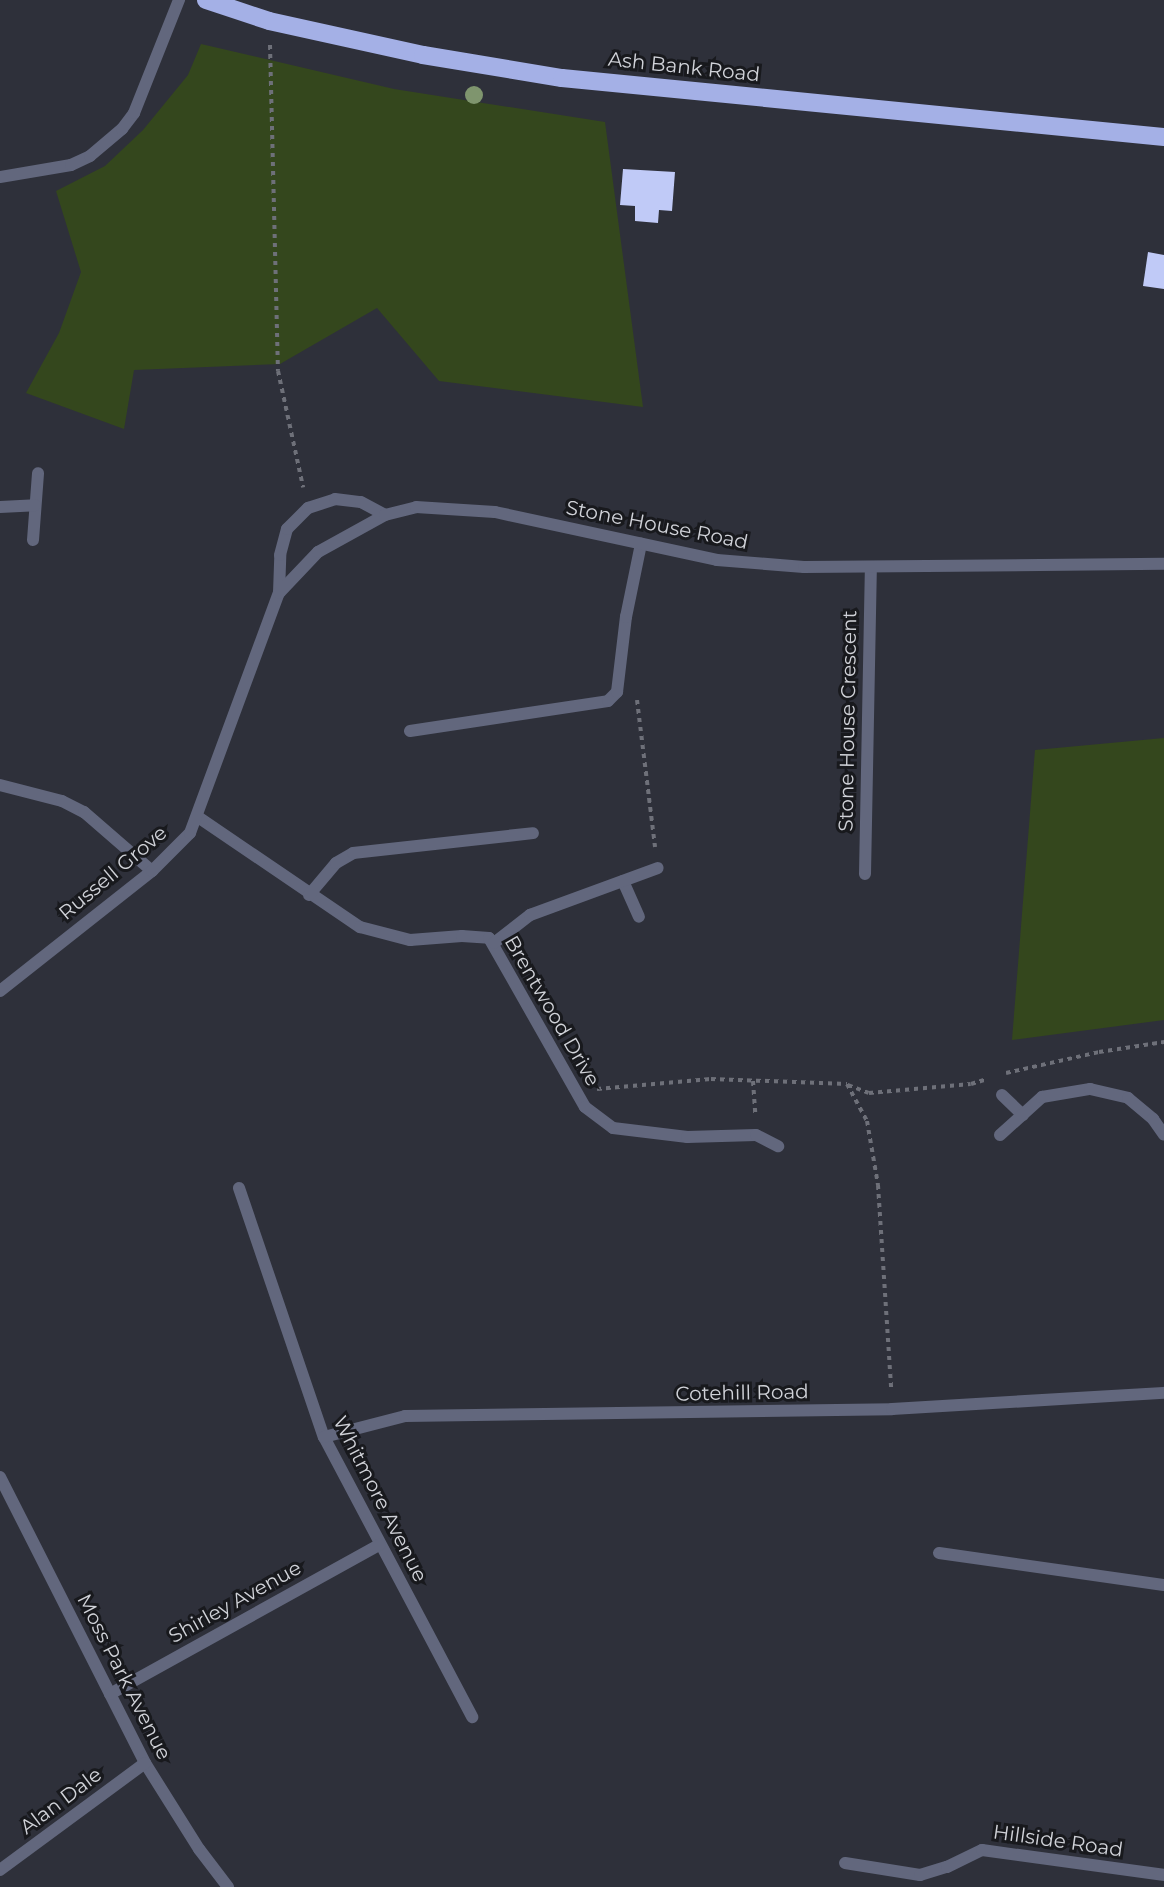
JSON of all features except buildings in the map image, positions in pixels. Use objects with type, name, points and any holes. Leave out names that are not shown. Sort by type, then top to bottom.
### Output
[{"type":"highway","name":"Ash Bank Road","points":[[206,0],[269,21],[423,55],[562,78],[1164,137]]},
{"type":"street","points":[[0,177],[51,171],[71,165],[98,150],[122,129],[134,113],[178,0]]},
{"type":"street","points":[[33,540],[38,473]]},
{"type":"street","points":[[279,593],[280,555],[287,529],[308,508],[335,499],[361,502],[385,515]]},
{"type":"street","points":[[0,507],[35,505]]},
{"type":"street","name":"Stone House Road","points":[[264,625],[279,593],[318,552],[385,515],[416,507],[495,512],[717,560],[871,569],[1164,564]]},
{"type":"street","points":[[410,731],[608,701],[617,692],[623,663],[626,617],[641,544]]},
{"type":"street","name":"Stone House Crescent","points":[[865,874],[871,569]]},
{"type":"street","name":"Russell Grove","points":[[0,991],[152,871],[190,833],[198,817],[264,625]]},
{"type":"street","points":[[0,784],[62,801],[84,812],[152,871]]},
{"type":"street","name":"Brentwood Drive","points":[[198,817],[309,895],[360,927],[382,935],[424,941],[462,936],[489,938],[495,943],[512,983],[576,1091],[599,1119],[630,1132],[687,1137],[756,1130],[778,1146]]},
{"type":"street","points":[[309,895],[336,863],[353,853],[533,833]]},
{"type":"street","points":[[495,943],[530,915],[658,868]]},
{"type":"street","points":[[623,881],[639,917]]},
{"type":"street","points":[[1000,1135],[1042,1097],[1090,1089],[1128,1098],[1153,1119],[1164,1135]]},
{"type":"street","points":[[1002,1095],[1023,1115]]},
{"type":"street","name":"Whitmore Avenue","points":[[238,1188],[324,1437],[379,1545],[472,1717]]},
{"type":"street","name":"Cotehill Road","points":[[324,1437],[405,1416],[892,1409],[1164,1393]]},
{"type":"street","name":"Moss Park Avenue","points":[[0,1477],[145,1762],[199,1849],[228,1887]]},
{"type":"street","name":"Shirley Avenue","points":[[110,1694],[379,1545]]},
{"type":"street","points":[[939,1553],[1164,1585]]},
{"type":"street","name":"Alan Dale","points":[[0,1870],[145,1762]]},
{"type":"street","name":"Hillside Road","points":[[845,1863],[920,1875],[947,1867],[982,1850],[1164,1875]]},
{"type":"path","points":[[269,21],[278,371],[308,508]]},
{"type":"path","points":[[623,663],[635,685],[658,868]]},
{"type":"path","points":[[1002,1074],[1099,1052],[1164,1042]]},
{"type":"path","points":[[576,1091],[711,1078],[847,1084],[869,1093],[971,1084],[992,1077]]},
{"type":"path","points":[[753,1081],[756,1130]]},
{"type":"path","points":[[847,1084],[867,1121],[878,1185],[892,1409]]},
{"type":"green space","points":[[201,44],[394,89],[605,122],[643,407],[439,381],[377,308],[280,364],[134,370],[124,429],[26,393],[59,333],[81,272],[56,191],[105,166],[143,130],[188,75]]},
{"type":"green space","points":[[1164,738],[1164,1020],[1012,1040],[1035,750]]}]
